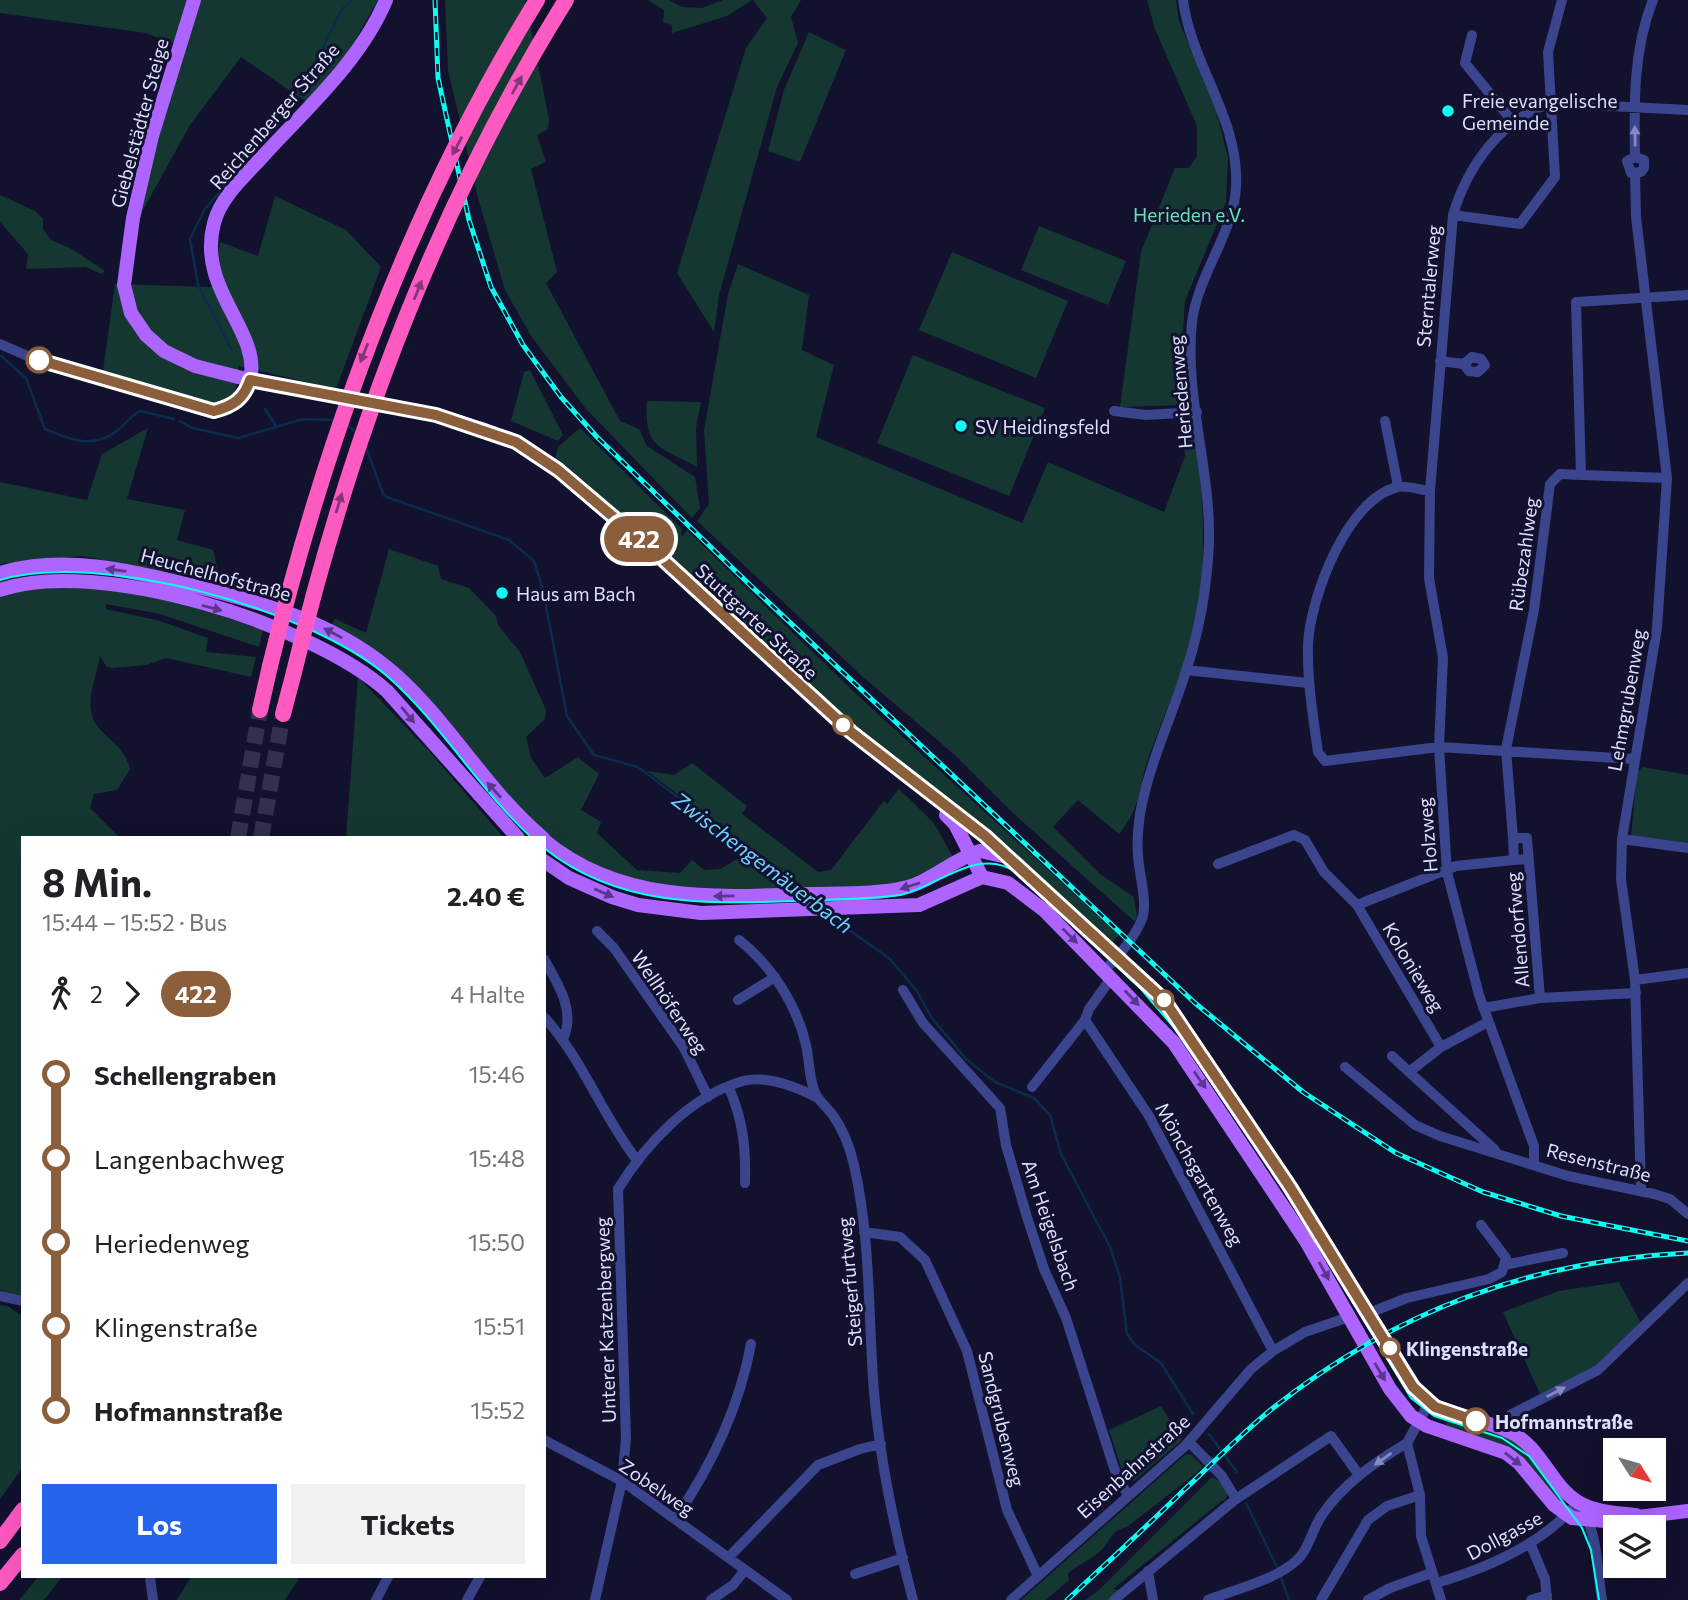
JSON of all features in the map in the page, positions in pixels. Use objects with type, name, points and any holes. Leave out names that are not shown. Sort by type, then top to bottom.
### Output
[{"type":"highway","points":[[260,710],[323,469],[403,256],[445,169],[537,0]]},
{"type":"highway","points":[[283,715],[319,568],[379,384],[461,192],[510,97],[566,0]]},
{"type":"highway","points":[[0,1541],[21,1513]]},
{"type":"highway","points":[[0,1583],[21,1557]]},
{"type":"main road","name":"Giebelstädter Steige","points":[[180,360],[146,335],[131,313],[124,285],[133,218],[152,136],[194,0]]},
{"type":"main road","name":"Reichenberger Straße","points":[[250,380],[252,354],[216,283],[211,258],[214,224],[230,192],[354,54],[386,0]]},
{"type":"main road","name":"Stuttgarter Straße","points":[[180,360],[250,380],[436,415],[516,442],[558,470],[823,708],[1009,858],[1158,994],[1290,1187],[1413,1387],[1429,1403]]},
{"type":"main road","name":"Heuchelhofstraße","points":[[0,573],[45,565],[83,565],[144,574],[247,598],[324,628],[374,657],[396,676],[437,719],[492,789],[541,836]]},
{"type":"main road","name":"Heuchelhofstraße","points":[[0,590],[40,582],[73,582],[136,589],[242,616],[313,642],[368,674],[387,691],[516,836]]},
{"type":"main road","name":"Stuttgarter Straße","points":[[914,783],[955,824],[975,853],[982,877]]},
{"type":"main road","name":"Stuttgarter Straße","points":[[967,824],[976,837],[975,853]]},
{"type":"main road","name":"Heuchelhofstraße","points":[[546,840],[578,864],[644,890],[700,897],[792,895],[906,887],[932,877],[975,853]]},
{"type":"main road","name":"Stuttgarter Straße","points":[[975,853],[1009,858]]},
{"type":"main road","points":[[546,862],[569,878],[638,905],[701,913],[919,905],[982,877],[990,877],[1017,889],[1045,911],[1174,1043],[1306,1241],[1393,1394],[1418,1421],[1506,1453],[1519,1462],[1554,1505],[1567,1516],[1591,1521],[1603,1520]]},
{"type":"main road","points":[[1349,1317],[1369,1313]]},
{"type":"main road","points":[[1429,1403],[1452,1414],[1499,1427],[1530,1445],[1560,1485],[1578,1502],[1600,1510],[1630,1515]]},
{"type":"main road","points":[[1645,1515],[1688,1510]]},
{"type":"street","name":"Heriedenweg","points":[[1108,974],[1143,917],[1138,855],[1140,815],[1151,768],[1186,670],[1204,600],[1209,543],[1208,497],[1196,412],[1192,325],[1196,293],[1224,228],[1236,187],[1233,155],[1221,108],[1185,19],[1183,0]]},
{"type":"street","name":"Sterntalerweg","points":[[1452,215],[1520,224],[1555,177],[1548,52],[1562,0]]},
{"type":"street","points":[[1634,108],[1641,31],[1653,0]]},
{"type":"street","points":[[1472,35],[1465,63],[1513,122]]},
{"type":"street","name":"Sterntalerweg","points":[[1430,491],[1452,215],[1460,190],[1472,169],[1513,122],[1523,114],[1552,103],[1688,110]]},
{"type":"street","name":"Lehmgrubenweg","points":[[1634,108],[1635,157],[1631,158],[1628,166],[1631,173],[1635,173],[1636,217],[1667,478],[1657,628],[1633,759],[1622,839],[1621,879],[1636,993],[1641,1191]]},
{"type":"street","points":[[1581,475],[1576,302],[1688,295]]},
{"type":"street","points":[[1,347],[214,411],[231,407],[240,399],[250,380]]},
{"type":"street","name":"Sterntalerweg","points":[[1440,361],[1464,364]]},
{"type":"street","points":[[1114,411],[1146,415],[1196,412]]},
{"type":"street","points":[[1385,421],[1398,486]]},
{"type":"street","name":"Rübezahlweg","points":[[1506,749],[1534,610],[1550,484],[1560,474],[1667,478]]},
{"type":"street","points":[[1430,491],[1398,486],[1367,506],[1332,557],[1311,616],[1308,683],[1318,752],[1325,761],[1439,747],[1506,749],[1633,759]]},
{"type":"street","name":"Holzweg","points":[[1430,491],[1429,578],[1443,658],[1439,747],[1447,872],[1483,1008],[1534,1146],[1534,1163]]},
{"type":"street","points":[[1186,670],[1308,683]]},
{"type":"street","name":"Allendorfweg","points":[[1506,749],[1514,860]]},
{"type":"street","name":"Kolonieweg","points":[[1218,864],[1294,835],[1305,839],[1324,872],[1357,905],[1441,1047]]},
{"type":"street","name":"Allendorfweg","points":[[1513,838],[1527,838],[1540,998]]},
{"type":"street","points":[[1622,839],[1688,848]]},
{"type":"street","name":"Allendorfweg","points":[[1447,872],[1456,866],[1529,859]]},
{"type":"street","name":"Kolonieweg","points":[[1357,905],[1447,872]]},
{"type":"street","name":"Wellhöferweg","points":[[597,931],[614,948],[684,1048],[708,1097]]},
{"type":"street","name":"Steigerfurtweg","points":[[738,940],[754,952],[775,977],[798,1023],[816,1097],[833,1115],[846,1138],[854,1167],[864,1232],[881,1444],[913,1600]]},
{"type":"street","points":[[546,963],[566,1004],[568,1029],[563,1039]]},
{"type":"street","points":[[1635,980],[1688,973]]},
{"type":"street","points":[[1032,1087],[1085,1020],[1108,974]]},
{"type":"street","points":[[738,1000],[775,977]]},
{"type":"street","name":"Am Heigelsbach","points":[[903,990],[923,1023],[999,1108],[1006,1145],[1044,1269],[1066,1318],[1117,1477],[1128,1495]]},
{"type":"street","name":"Allendorfweg","points":[[1483,1008],[1540,998],[1636,993]]},
{"type":"street","points":[[546,1019],[563,1039],[598,1102],[636,1159]]},
{"type":"street","name":"Mönchsgartenweg","points":[[1085,1020],[1156,1127],[1273,1351]]},
{"type":"street","points":[[1409,1072],[1441,1047],[1488,1023]]},
{"type":"street","points":[[1392,1056],[1497,1152]]},
{"type":"street","name":"Resenstraße","points":[[1345,1067],[1415,1125],[1440,1136],[1534,1163],[1568,1176],[1670,1199],[1686,1209]]},
{"type":"street","name":"Unterer Katzenbergweg","points":[[595,1600],[622,1481],[626,1439],[618,1189],[636,1159],[679,1117],[708,1097],[744,1081],[756,1081],[797,1088],[816,1097]]},
{"type":"street","points":[[729,1088],[738,1110],[746,1146],[745,1183]]},
{"type":"street","points":[[1369,1313],[1407,1298],[1489,1279],[1502,1272],[1506,1258],[1503,1249],[1481,1225]]},
{"type":"street","name":"Sandgrubenweg","points":[[864,1232],[900,1237],[925,1260],[967,1351],[1007,1510],[1038,1576]]},
{"type":"street","points":[[1504,1265],[1563,1253]]},
{"type":"street","points":[[1499,1427],[1510,1415],[1598,1370],[1688,1283]]},
{"type":"street","points":[[0,1296],[21,1301]]},
{"type":"street","name":"Eisenbahnstraße","points":[[1011,1600],[1189,1442],[1251,1369],[1273,1351],[1305,1332],[1349,1317]]},
{"type":"street","points":[[675,1520],[706,1469],[736,1408],[751,1344]]},
{"type":"street","points":[[1208,1600],[1280,1571],[1299,1559],[1320,1517],[1336,1496],[1359,1475],[1407,1443],[1429,1403]]},
{"type":"street","points":[[1114,1600],[1236,1499],[1331,1436],[1359,1475]]},
{"type":"street","points":[[1189,1442],[1222,1476],[1236,1499]]},
{"type":"street","points":[[1407,1443],[1420,1495],[1421,1536],[1441,1600]]},
{"type":"street","points":[[729,1557],[818,1465],[881,1444]]},
{"type":"street","name":"Zobelweg","points":[[546,1447],[622,1481],[787,1600]]},
{"type":"street","points":[[1321,1600],[1368,1520],[1387,1506],[1420,1495]]},
{"type":"street","points":[[1578,1502],[1591,1521],[1602,1600]]},
{"type":"street","name":"Dollgasse","points":[[1368,1600],[1390,1588],[1434,1578],[1469,1574],[1531,1543],[1567,1516],[1578,1502]]},
{"type":"street","points":[[1531,1543],[1545,1578],[1547,1598],[1531,1600]]},
{"type":"street","points":[[855,1574],[903,1558]]},
{"type":"street","points":[[711,1600],[733,1585],[745,1570]]},
{"type":"street","points":[[1148,1571],[1153,1600]]},
{"type":"street","points":[[150,1578],[153,1600]]},
{"type":"street","points":[[376,1600],[387,1578]]},
{"type":"street","points":[[467,1600],[479,1578]]},
{"type":"green space","points":[[0,0],[187,0],[174,44],[146,33],[0,13]]},
{"type":"green space","points":[[200,0],[378,0],[349,51],[308,103],[241,57],[190,125],[138,219],[157,137]]},
{"type":"green space","points":[[445,0],[525,0],[549,119],[548,129],[537,135],[546,162],[531,169],[557,272],[546,283],[620,421],[639,429],[647,446],[695,477],[700,508],[692,518],[586,409],[531,336],[505,290],[478,198],[448,70]]},
{"type":"green space","points":[[648,0],[668,0],[682,7],[702,8],[723,0],[752,0],[727,16],[672,33],[672,25],[663,22],[664,10]]},
{"type":"green space","points":[[753,0],[801,0],[791,17],[798,43],[777,87],[719,295],[714,332],[677,273],[746,48],[767,18]]},
{"type":"green space","name":"Herieden e.V.","points":[[1147,0],[1176,0],[1179,21],[1216,110],[1228,158],[1226,202],[1185,301],[1181,361],[1186,405],[1120,407],[1141,252],[1175,168],[1189,168],[1197,156],[1197,126],[1155,29]]},
{"type":"green space","points":[[809,32],[846,50],[800,162],[768,151],[784,90]]},
{"type":"green space","points":[[0,195],[35,211],[43,219],[43,229],[51,240],[70,248],[105,271],[101,274],[86,267],[26,269],[28,254],[0,222]]},
{"type":"green space","points":[[275,196],[346,230],[381,267],[336,389],[239,366],[235,394],[226,402],[214,405],[103,371],[115,284],[210,287],[222,282],[218,258],[220,242],[258,256]]},
{"type":"green space","points":[[1039,226],[1126,261],[1108,305],[1021,270]]},
{"type":"green space","name":"SV Heidingsfeld","points":[[952,252],[1068,301],[1036,378],[919,330]]},
{"type":"green space","points":[[738,264],[809,295],[802,350],[834,365],[816,437],[1022,523],[1048,462],[1164,512],[1185,456],[1182,419],[1194,417],[1203,530],[1200,598],[1186,657],[1149,756],[1136,806],[1119,834],[1078,800],[1053,827],[1100,874],[1134,897],[1137,918],[1134,921],[1013,813],[955,755],[863,677],[697,521],[709,504],[704,430],[728,294]]},
{"type":"green space","name":"SV Heidingsfeld","points":[[913,355],[1045,408],[1009,496],[877,443]]},
{"type":"green space","points":[[530,370],[563,435],[558,441],[511,421],[524,372]]},
{"type":"green space","points":[[647,401],[701,402],[696,428],[697,467],[664,450],[651,437]]},
{"type":"green space","points":[[148,428],[127,499],[185,510],[177,540],[213,550],[221,582],[82,556],[0,564],[0,482],[87,500],[102,454]]},
{"type":"green space","points":[[580,428],[681,528],[682,537],[687,530],[855,693],[1119,935],[1111,944],[873,743],[554,462],[558,447]]},
{"type":"green space","points":[[389,549],[438,566],[441,579],[469,588],[496,616],[498,625],[520,652],[546,710],[545,719],[526,737],[531,758],[545,778],[578,757],[599,774],[581,810],[601,822],[597,833],[637,870],[680,873],[692,860],[704,870],[720,869],[739,858],[790,888],[762,891],[650,886],[581,859],[532,822],[455,732],[332,625],[335,619],[366,633]]},
{"type":"green space","points":[[50,586],[125,591],[192,606],[263,630],[259,647],[160,614],[106,604],[106,609],[160,621],[208,638],[206,652],[256,657],[251,677],[166,658],[146,665],[112,668],[106,666],[100,656],[92,691],[91,711],[98,727],[122,751],[130,769],[117,790],[94,794],[90,808],[118,836],[21,836],[21,1295],[0,1290],[0,594]]},
{"type":"green space","points":[[358,677],[429,751],[502,836],[346,836]]},
{"type":"green space","points":[[692,763],[747,806],[742,814],[818,872],[831,870],[884,801],[887,804],[899,789],[934,823],[954,859],[897,885],[801,888],[647,771],[674,775]]},
{"type":"green space","points":[[1643,767],[1688,775],[1688,844],[1631,837],[1637,772]]},
{"type":"green space","points":[[1619,1282],[1643,1327],[1596,1367],[1540,1394],[1503,1312],[1559,1291]]},
{"type":"green space","points":[[0,1305],[8,1306],[21,1316],[21,1470],[0,1499]]},
{"type":"green space","points":[[1161,1406],[1182,1440],[1134,1481],[1128,1480],[1123,1474],[1109,1430]]},
{"type":"green space","points":[[1448,1417],[1517,1440],[1566,1499],[1559,1504],[1536,1476],[1445,1428]]},
{"type":"green space","points":[[1186,1454],[1192,1455],[1204,1467],[1127,1527],[1115,1533],[1099,1553],[1068,1574],[1069,1580],[1046,1600],[1021,1600]]},
{"type":"green space","points":[[1212,1477],[1224,1484],[1228,1493],[1224,1502],[1223,1500],[1113,1589],[1123,1591],[1114,1600],[1085,1600],[1099,1590]]},
{"type":"green space","points":[[37,1578],[61,1578],[44,1600],[19,1600]]},
{"type":"green space","points":[[190,1578],[299,1578],[285,1600],[177,1600]]},
{"type":"waterway","points":[[232,350],[198,285],[190,239],[205,209],[296,103],[342,9],[352,0]]},
{"type":"waterway","points":[[1,356],[26,378],[45,429],[64,437],[83,441],[101,439],[119,429],[140,411],[174,419]]},
{"type":"waterway","points":[[265,409],[276,426]]},
{"type":"waterway","points":[[180,421],[192,428],[238,438],[303,419],[334,420]]},
{"type":"waterway","name":"Zwischengemäuerbach","points":[[347,425],[358,434]]},
{"type":"waterway","name":"Zwischengemäuerbach","points":[[365,445],[384,496],[509,540],[534,561],[543,590],[567,716],[594,755],[638,767],[799,889]]},
{"type":"waterway","name":"Zwischengemäuerbach","points":[[827,914],[890,959],[917,991],[931,1017],[966,1059],[995,1082],[1034,1098],[1050,1115],[1061,1154],[1110,1247],[1120,1277],[1127,1334],[1135,1345],[1161,1363],[1193,1414]]},
{"type":"waterway","name":"Zwischengemäuerbach","points":[[1209,1434],[1237,1472]]},
{"type":"waterway","name":"Zwischengemäuerbach","points":[[1246,1503],[1278,1569]]},
{"type":"waterway","name":"Zwischengemäuerbach","points":[[1280,1575],[1289,1600]]},
{"type":"tunnel","points":[[238,836],[260,710]]},
{"type":"tunnel","points":[[261,836],[283,714]]},
{"type":"tram line","points":[[0,580],[42,573],[92,573],[146,580],[257,608],[308,629],[352,651],[387,676],[425,715],[494,799],[530,836]]},
{"type":"tram line","points":[[546,849],[572,867],[602,882],[663,898],[695,901],[761,902],[887,897],[915,890],[973,865],[1001,865],[1016,872],[1141,989],[1176,1030],[1285,1190],[1411,1398],[1434,1416],[1502,1438],[1529,1456],[1582,1528],[1591,1550],[1599,1600]]},
{"type":"railway","points":[[435,0],[438,78],[469,220],[491,287],[523,345],[561,397],[597,437],[750,585],[1195,1003],[1303,1092],[1396,1153],[1483,1192],[1561,1216],[1688,1241]]},
{"type":"railway","points":[[1067,1600],[1261,1418],[1320,1374],[1368,1344],[1417,1318],[1520,1280],[1574,1267],[1630,1258],[1688,1253]]},
{"type":"bus line","name":"422","points":[[39,360],[214,411],[231,407],[240,399],[250,380],[429,414],[516,442],[558,470],[657,554],[814,700],[1021,867],[1164,1000],[1290,1187],[1354,1287],[1413,1387],[1435,1407],[1476,1421]]},
{"type":"place","name":"Freie evangelische Gemeinde","points":[[1448,111]]},
{"type":"place","name":"SV Heidingsfeld","points":[[961,426]]},
{"type":"place","name":"Haus am Bach","points":[[502,593]]},
{"type":"place","name":"Klingenstraße","points":[[1390,1348]]},
{"type":"place","name":"Hofmannstraße","points":[[1476,1421]]}]
